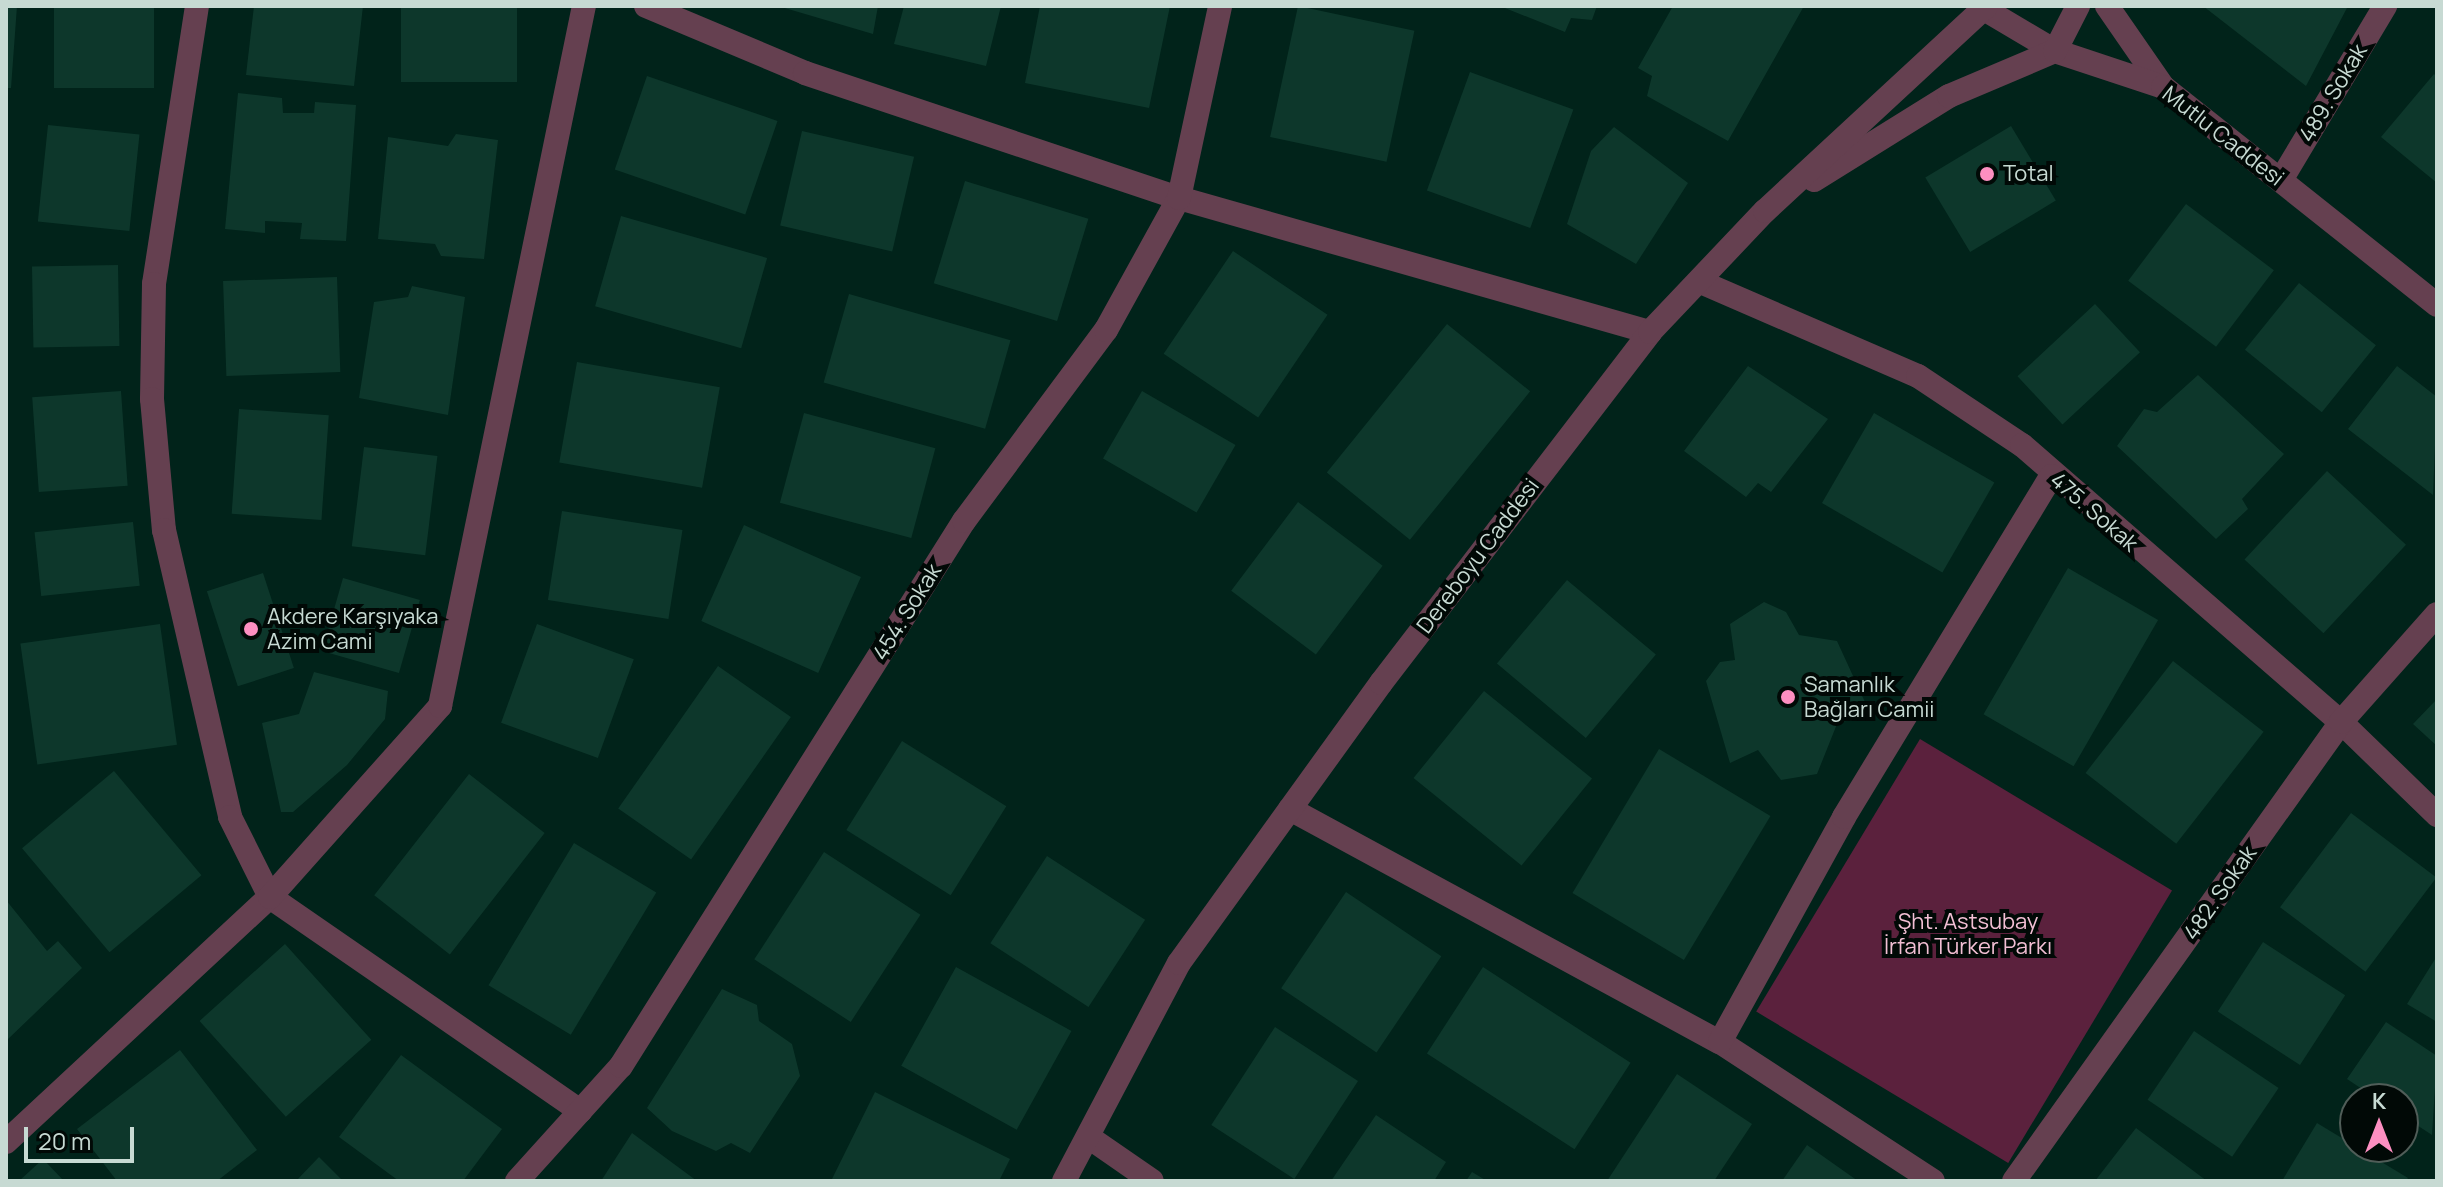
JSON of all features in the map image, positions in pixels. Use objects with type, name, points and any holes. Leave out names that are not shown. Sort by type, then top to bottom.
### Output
[{"type":"street","points":[[197,6],[154,284],[152,399],[164,530],[227,802],[270,897],[580,1111]]},
{"type":"street","points":[[6,1142],[270,897],[440,706],[584,6]]},
{"type":"street","points":[[646,6],[805,73],[1179,198],[1650,332]]},
{"type":"street","name":"454. Sokak","points":[[517,1181],[621,1066],[964,521],[1106,330],[1179,198],[1220,6]]},
{"type":"street","points":[[1765,211],[1949,96],[2055,51],[2078,6]]},
{"type":"street","points":[[2107,6],[2163,87]]},
{"type":"street","name":"489. Sokak","points":[[2281,180],[2385,6]]},
{"type":"street","name":"Mutlu Caddesi","points":[[1984,7],[2055,51],[2163,87],[2437,305]]},
{"type":"street","name":"Dereboyu Caddesi","points":[[1064,1181],[1090,1138],[1179,963],[1290,809],[1650,332],[1703,283],[1765,211],[1984,7]]},
{"type":"street","name":"475. Sokak","points":[[1703,283],[1918,376],[2022,445],[2051,476],[2341,722],[2437,815]]},
{"type":"street","points":[[1720,1042],[1844,817],[2051,476]]},
{"type":"street","name":"482. Sokak","points":[[2014,1181],[2341,722],[2437,614]]},
{"type":"street","points":[[1290,809],[1720,1042],[1933,1181]]},
{"type":"street","points":[[1090,1138],[1152,1181]]},
{"type":"green space","name":"Şht. Astsubay İrfan Türker Parkı","points":[[1920,739],[2172,890],[2008,1163],[1756,1012]]},
{"type":"building","points":[[6,6],[17,6],[11,88],[6,88]]},
{"type":"building","points":[[54,6],[154,6],[154,88],[54,88]]},
{"type":"building","points":[[254,6],[363,6],[354,86],[246,75]]},
{"type":"building","points":[[401,6],[517,6],[517,82],[401,82]]},
{"type":"building","points":[[778,6],[878,6],[873,34]]},
{"type":"building","points":[[904,6],[1001,6],[986,66],[894,44]]},
{"type":"building","points":[[1040,6],[1170,6],[1149,108],[1025,83]]},
{"type":"building","points":[[1298,6],[1414,31],[1387,162],[1270,137]]},
{"type":"building","points":[[1500,6],[1597,6],[1592,20],[1571,18],[1565,32]]},
{"type":"building","points":[[1673,6],[1804,6],[1728,141],[1647,96],[1652,76],[1638,68]]},
{"type":"building","points":[[2203,6],[2348,6],[2306,86]]},
{"type":"building","points":[[1470,72],[1573,110],[1530,228],[1427,190]]},
{"type":"building","points":[[2434,74],[2437,77],[2437,183],[2381,137]]},
{"type":"building","points":[[647,76],[777,121],[745,215],[615,170]]},
{"type":"building","points":[[238,93],[282,98],[283,113],[314,113],[315,102],[356,105],[346,241],[300,239],[302,223],[265,221],[265,233],[225,229]]},
{"type":"building","points":[[48,125],[139,135],[129,231],[38,221]]},
{"type":"building","points":[[2011,126],[2056,201],[1970,252],[1925,178]]},
{"type":"building","points":[[1614,127],[1688,183],[1636,264],[1567,224],[1591,151]]},
{"type":"building","points":[[802,131],[914,157],[892,251],[780,226]]},
{"type":"building","points":[[456,134],[498,140],[484,259],[441,256],[435,244],[378,239],[388,137],[448,146]]},
{"type":"building","points":[[965,181],[1088,219],[1057,321],[934,283]]},
{"type":"building","points":[[2186,204],[2274,270],[2216,347],[2128,281]]},
{"type":"building","points":[[621,216],[767,258],[741,348],[595,306]]},
{"type":"building","points":[[1233,251],[1328,315],[1258,418],[1164,354]]},
{"type":"building","points":[[118,265],[119,346],[33,347],[32,267]]},
{"type":"building","points":[[337,277],[340,372],[226,376],[223,281]]},
{"type":"building","points":[[2299,283],[2376,345],[2322,412],[2245,350]]},
{"type":"building","points":[[412,286],[465,297],[448,415],[359,398],[374,302],[408,297]]},
{"type":"building","points":[[849,294],[1010,340],[985,429],[824,382]]},
{"type":"building","points":[[2095,304],[2140,352],[2062,425],[2017,376]]},
{"type":"building","points":[[1447,324],[1530,391],[1410,540],[1327,472]]},
{"type":"building","points":[[577,362],[720,387],[702,488],[559,462]]},
{"type":"building","points":[[1748,366],[1828,419],[1771,492],[1758,483],[1746,497],[1684,451]]},
{"type":"building","points":[[2397,366],[2437,397],[2433,495],[2348,429]]},
{"type":"building","points":[[2198,375],[2284,454],[2242,499],[2248,509],[2216,539],[2117,446],[2144,409],[2157,412]]},
{"type":"building","points":[[121,391],[128,486],[39,492],[32,397]]},
{"type":"building","points":[[1142,391],[1236,445],[1197,513],[1103,459]]},
{"type":"building","points":[[239,409],[329,415],[321,520],[232,514]]},
{"type":"building","points":[[804,413],[935,448],[911,538],[780,503]]},
{"type":"building","points":[[1874,413],[1994,483],[1942,573],[1822,503]]},
{"type":"building","points":[[364,447],[437,456],[425,555],[352,546]]},
{"type":"building","points":[[2327,471],[2406,545],[2323,633],[2244,559]]},
{"type":"building","points":[[1298,502],[1383,566],[1316,654],[1231,591]]},
{"type":"building","points":[[562,511],[682,530],[668,619],[548,600]]},
{"type":"building","points":[[133,522],[140,586],[41,596],[35,532]]},
{"type":"building","points":[[744,525],[861,577],[818,673],[701,621]]},
{"type":"building","points":[[2068,568],[2158,620],[2074,766],[1984,714]]},
{"type":"building","name":"Akdere Karşıyaka Azim Cami","points":[[263,573],[294,668],[238,686],[207,591]]},
{"type":"building","points":[[343,578],[420,600],[399,673],[322,651]]},
{"type":"building","points":[[1567,580],[1656,655],[1586,738],[1497,663]]},
{"type":"building","name":"Samanlık Bağları Camii","points":[[1764,602],[1786,612],[1799,635],[1837,641],[1870,713],[1837,724],[1817,774],[1781,780],[1758,750],[1730,763],[1706,681],[1720,662],[1735,660],[1730,624]]},
{"type":"building","points":[[160,624],[177,745],[37,764],[20,644]]},
{"type":"building","points":[[537,624],[634,659],[598,758],[501,723]]},
{"type":"building","points":[[2173,661],[2264,732],[2176,844],[2086,773]]},
{"type":"building","points":[[718,666],[791,717],[691,860],[618,809]]},
{"type":"building","points":[[314,672],[388,691],[385,719],[347,765],[293,812],[281,812],[262,723],[299,714]]},
{"type":"building","points":[[1484,691],[1592,778],[1522,866],[1414,778]]},
{"type":"building","points":[[2437,699],[2437,746],[2413,724]]},
{"type":"building","points":[[902,741],[1006,806],[951,895],[846,830]]},
{"type":"building","points":[[1659,749],[1770,816],[1684,960],[1572,893]]},
{"type":"building","points":[[114,771],[201,875],[109,952],[22,848]]},
{"type":"building","points":[[469,774],[545,833],[450,954],[374,895]]},
{"type":"building","points":[[2351,813],[2436,877],[2365,972],[2280,907]]},
{"type":"building","points":[[574,843],[656,892],[571,1035],[489,985]]},
{"type":"building","points":[[824,852],[920,915],[851,1022],[754,959]]},
{"type":"building","points":[[1047,856],[1145,920],[1088,1007],[990,943]]},
{"type":"building","points":[[1346,892],[1441,956],[1376,1052],[1281,988]]},
{"type":"building","points":[[6,900],[47,951],[58,941],[82,968],[6,1041]]},
{"type":"building","points":[[2263,942],[2345,995],[2300,1065],[2218,1012]]},
{"type":"building","points":[[285,944],[371,1040],[286,1117],[200,1021]]},
{"type":"building","points":[[2437,956],[2437,1022],[2407,1004]]},
{"type":"building","points":[[956,967],[1071,1031],[1017,1130],[901,1066]]},
{"type":"building","points":[[1483,967],[1631,1063],[1575,1149],[1427,1053]]},
{"type":"building","points":[[722,989],[757,1005],[759,1021],[792,1044],[800,1076],[750,1153],[731,1143],[716,1151],[672,1131],[647,1108]]},
{"type":"building","points":[[2386,1022],[2437,1056],[2432,1135],[2419,1126],[2419,1083],[2353,1083],[2347,1079]]},
{"type":"building","points":[[1275,1027],[1358,1081],[1294,1179],[1211,1125]]},
{"type":"building","points":[[2194,1031],[2279,1088],[2232,1157],[2148,1100]]},
{"type":"building","points":[[180,1050],[257,1150],[217,1181],[117,1181],[77,1129]]},
{"type":"building","points":[[401,1055],[502,1129],[463,1181],[399,1181],[339,1137]]},
{"type":"building","points":[[1677,1074],[1752,1124],[1714,1181],[1607,1181]]},
{"type":"building","points":[[875,1092],[1010,1159],[999,1181],[831,1181]]},
{"type":"building","points":[[1376,1115],[1446,1162],[1434,1181],[1331,1181]]},
{"type":"building","points":[[2317,1123],[2339,1136],[2339,1163],[2383,1163],[2408,1178],[2406,1181],[2282,1181]]},
{"type":"building","points":[[2136,1128],[2207,1181],[2095,1181]]},
{"type":"building","points":[[632,1133],[697,1181],[601,1181]]},
{"type":"building","points":[[1807,1145],[1858,1181],[1782,1181]]},
{"type":"building","points":[[319,1157],[343,1181],[296,1181]]},
{"type":"building","points":[[43,1159],[64,1181],[19,1181]]},
{"type":"building","points":[[1472,1172],[1487,1181],[1466,1181]]},
{"type":"place","name":"Total","points":[[1987,174]]},
{"type":"place","name":"Akdere Karşıyaka Azim Cami","points":[[251,629]]},
{"type":"place","name":"Samanlık Bağları Camii","points":[[1788,697]]}]
